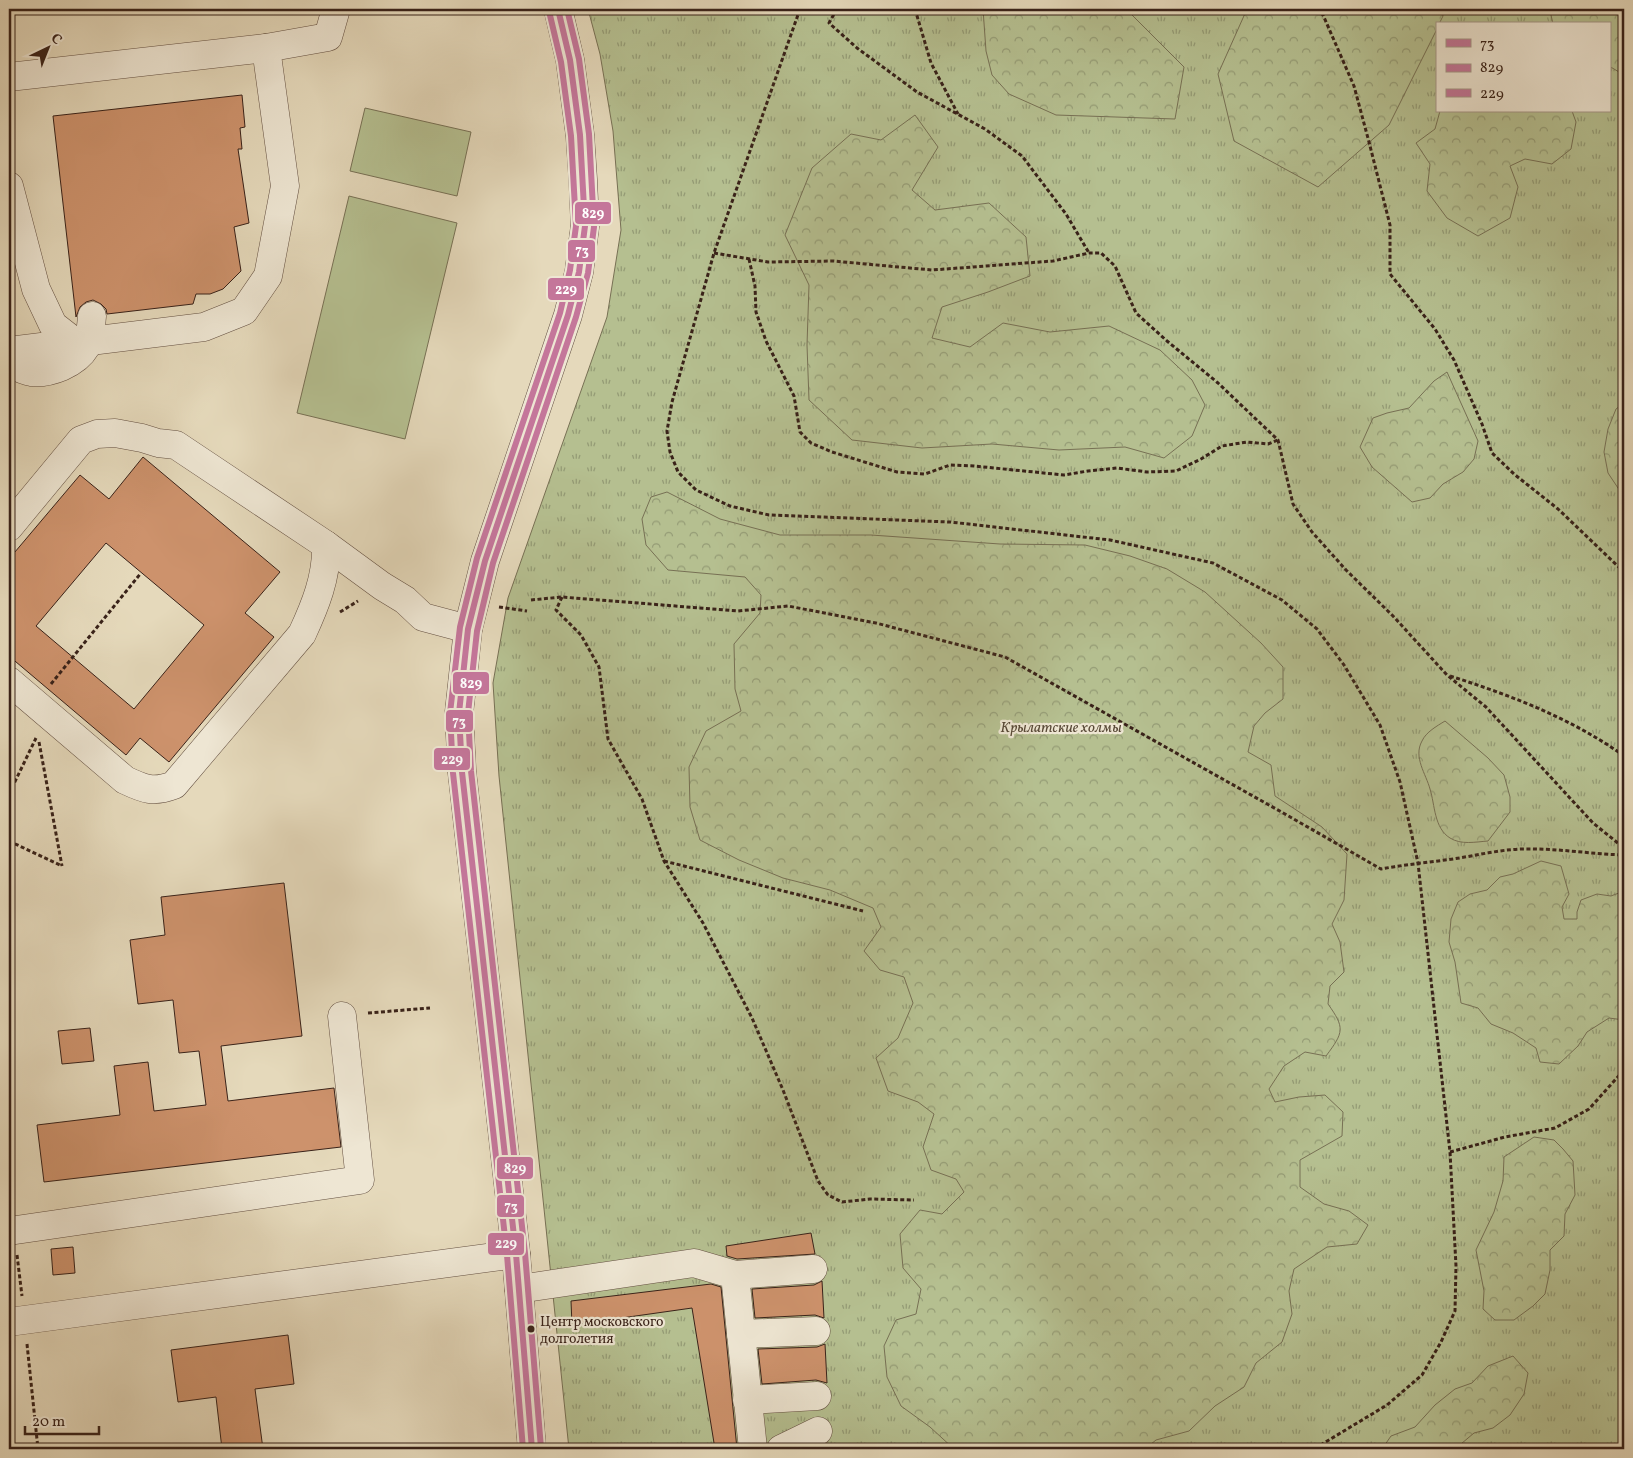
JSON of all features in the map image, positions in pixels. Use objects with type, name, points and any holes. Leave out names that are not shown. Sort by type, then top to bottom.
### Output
[{"type":"street","points":[[9,77],[266,48],[328,37],[336,9]]},
{"type":"street","points":[[532,1449],[516,1254],[462,772],[460,713],[468,629],[485,561],[568,315],[579,272],[585,226],[584,180],[570,60],[558,9]]},
{"type":"street","points":[[9,351],[204,327],[244,311],[268,276],[285,186],[266,48]]},
{"type":"street","points":[[9,186],[36,289],[53,325],[76,343]]},
{"type":"street","points":[[9,363],[29,372],[48,371],[64,366],[77,357],[86,347],[91,334],[92,316]]},
{"type":"street","points":[[9,527],[81,440],[97,434],[115,433],[158,443],[176,445],[405,600],[423,618],[468,629]]},
{"type":"street","points":[[9,682],[125,780],[143,789],[162,789],[174,785],[302,634],[315,607],[326,560],[326,545]]},
{"type":"street","points":[[9,1231],[360,1180],[342,1016]]},
{"type":"street","points":[[9,1322],[516,1254]]},
{"type":"street","points":[[519,1289],[694,1263],[735,1275],[813,1269]]},
{"type":"street","points":[[735,1275],[752,1449]]},
{"type":"street","points":[[741,1334],[816,1331]]},
{"type":"street","points":[[747,1400],[817,1396]]},
{"type":"street","points":[[781,1449],[818,1431]]},
{"type":"path","points":[[800,9],[714,253],[672,402],[667,431],[670,452],[678,472],[696,490],[730,506],[768,514],[950,522],[1110,540],[1214,563],[1282,600],[1317,629],[1344,665],[1380,725],[1400,782],[1418,862],[1450,1152],[1456,1266],[1455,1311],[1442,1342],[1422,1375],[1387,1405],[1314,1449]]},
{"type":"path","points":[[837,9],[829,23],[858,48],[917,92],[985,129],[1022,156],[1066,214],[1089,254]]},
{"type":"path","points":[[915,9],[931,63],[958,114]]},
{"type":"path","points":[[1316,9],[1322,15],[1354,86],[1390,225],[1390,274],[1435,329],[1454,360],[1482,424],[1492,453],[1514,474],[1558,509],[1624,572]]},
{"type":"path","points":[[714,253],[768,262],[833,261],[932,270],[1053,261],[1101,253],[1115,266],[1136,313],[1167,342],[1218,383],[1278,440],[1293,504],[1312,532],[1346,570],[1394,616],[1447,675],[1486,707],[1593,823],[1624,848]]},
{"type":"path","points":[[750,259],[755,286],[756,312],[766,341],[794,396],[800,432],[811,443],[832,452],[897,472],[925,474],[950,465],[1064,475],[1117,468],[1148,472],[1176,471],[1222,446],[1247,442],[1268,444],[1278,440]]},
{"type":"path","points":[[56,677],[141,573]]},
{"type":"path","points":[[562,597],[556,610],[581,635],[598,667],[608,738],[642,800],[664,861],[703,923],[752,1018],[783,1090],[818,1181],[828,1195],[842,1202],[870,1199],[914,1200]]},
{"type":"path","points":[[531,600],[562,597],[738,611],[788,606],[876,623],[1005,657],[1379,869],[1418,862],[1446,860],[1486,852],[1522,849],[1565,850],[1600,855],[1624,855]]},
{"type":"path","points":[[1447,675],[1500,692],[1556,717],[1602,740],[1624,756]]},
{"type":"path","points":[[9,841],[62,866],[38,734]]},
{"type":"path","points":[[664,861],[863,911]]},
{"type":"path","points":[[342,1016],[430,1008]]},
{"type":"path","points":[[1450,1152],[1505,1137],[1555,1128],[1589,1109],[1624,1070]]},
{"type":"green space","name":"Крылатские холмы","points":[[588,9],[1624,9],[1624,1449],[569,1449],[499,776],[493,683],[508,598],[607,317],[621,230],[613,131],[600,54]]},
{"type":"green space","points":[[983,9],[1126,9],[1184,67],[1175,119],[1056,115],[1009,94],[992,75],[986,51]]},
{"type":"green space","points":[[1247,9],[1442,9],[1443,16],[1440,22],[1436,22],[1436,31],[1389,125],[1318,187],[1234,141],[1218,74]]},
{"type":"green space","points":[[1555,9],[1624,9],[1624,75],[1610,67],[1610,22],[1553,22],[1551,15]]},
{"type":"green space","points":[[365,108],[471,132],[457,196],[350,171]]},
{"type":"green space","points":[[1440,112],[1572,112],[1576,122],[1571,149],[1552,164],[1525,159],[1510,166],[1518,187],[1510,218],[1478,236],[1447,218],[1427,191],[1430,164],[1416,143],[1435,129]]},
{"type":"green space","points":[[915,115],[938,147],[912,190],[935,210],[989,203],[1026,237],[1030,276],[942,307],[932,338],[970,347],[1003,323],[1050,332],[1109,326],[1160,350],[1192,380],[1205,405],[1192,436],[1164,458],[1125,447],[1059,450],[992,444],[922,448],[852,440],[809,400],[807,345],[809,285],[785,235],[812,168],[851,134],[881,140]]},
{"type":"green space","points":[[349,196],[457,223],[405,439],[297,413]]},
{"type":"green space","points":[[1447,372],[1478,441],[1474,459],[1463,472],[1443,484],[1430,498],[1412,502],[1372,467],[1360,447],[1373,418],[1409,408],[1434,381]]},
{"type":"green space","points":[[1624,403],[1624,497],[1608,473],[1604,452],[1608,429],[1616,409]]},
{"type":"green space","points":[[667,492],[720,519],[780,535],[871,535],[1000,544],[1085,545],[1130,556],[1167,569],[1205,592],[1261,643],[1283,667],[1283,699],[1265,713],[1254,726],[1248,752],[1271,765],[1275,796],[1322,827],[1347,854],[1344,900],[1332,924],[1340,942],[1344,972],[1330,986],[1328,1004],[1340,1025],[1336,1041],[1326,1056],[1305,1052],[1284,1066],[1269,1089],[1275,1102],[1299,1097],[1325,1095],[1343,1112],[1342,1136],[1300,1160],[1300,1187],[1324,1204],[1349,1211],[1368,1225],[1357,1244],[1327,1247],[1294,1269],[1289,1291],[1292,1314],[1282,1342],[1256,1363],[1244,1387],[1215,1406],[1189,1431],[1156,1440],[1145,1449],[954,1449],[930,1427],[901,1406],[887,1377],[884,1346],[896,1320],[916,1314],[921,1289],[903,1268],[900,1234],[920,1210],[942,1214],[964,1192],[956,1179],[931,1170],[923,1147],[934,1114],[918,1102],[888,1091],[876,1058],[898,1038],[913,1003],[904,977],[880,970],[864,951],[881,927],[873,908],[830,890],[783,878],[739,860],[700,840],[690,807],[689,767],[706,731],[741,711],[735,689],[734,644],[760,613],[761,595],[745,577],[668,570],[646,545],[642,519],[651,497]]},
{"type":"green space","points":[[1445,721],[1488,758],[1504,775],[1510,797],[1510,812],[1488,841],[1459,842],[1445,834],[1438,822],[1419,753],[1422,741],[1426,735]]},
{"type":"green space","points":[[1541,861],[1561,866],[1569,894],[1562,907],[1564,919],[1577,919],[1581,900],[1597,894],[1611,896],[1624,891],[1624,1020],[1609,1018],[1587,1032],[1578,1046],[1559,1064],[1540,1062],[1536,1048],[1513,1033],[1491,1024],[1478,1008],[1461,1003],[1455,962],[1449,942],[1451,919],[1458,902],[1470,894],[1487,890],[1500,877],[1513,874]]},
{"type":"green space","points":[[1534,1137],[1554,1140],[1573,1161],[1575,1195],[1565,1214],[1564,1236],[1550,1250],[1550,1270],[1545,1294],[1514,1320],[1495,1320],[1483,1309],[1484,1291],[1476,1250],[1494,1212],[1503,1181],[1504,1157]]},
{"type":"green space","points":[[1513,1356],[1528,1373],[1524,1394],[1510,1415],[1493,1428],[1474,1433],[1455,1449],[1382,1449],[1391,1436],[1415,1427],[1435,1405],[1455,1389],[1472,1383],[1488,1366]]},
{"type":"building","points":[[242,95],[245,127],[240,128],[242,149],[238,149],[249,223],[234,227],[241,271],[223,289],[210,294],[196,294],[193,304],[107,314],[106,309],[101,304],[93,300],[86,302],[80,307],[76,317],[53,116]]},
{"type":"building","points":[[143,457],[280,572],[245,613],[274,637],[169,762],[140,738],[126,755],[9,656],[9,559],[80,475],[109,499]],"holes":[[[106,543],[204,625],[134,709],[36,626]]]},
{"type":"building","points":[[284,883],[302,1036],[221,1046],[228,1101],[334,1088],[341,1147],[44,1182],[37,1125],[120,1115],[114,1066],[148,1062],[154,1111],[206,1105],[199,1051],[179,1053],[173,1000],[138,1004],[130,940],[165,935],[161,897]]},
{"type":"building","points":[[90,1028],[94,1061],[62,1064],[58,1031]]},
{"type":"building","points":[[811,1233],[815,1254],[737,1259],[727,1256],[726,1246]]},
{"type":"building","points":[[73,1247],[75,1273],[53,1275],[51,1249]]},
{"type":"building","points":[[822,1281],[824,1318],[815,1315],[755,1318],[752,1289],[814,1285]]},
{"type":"building","points":[[711,1284],[721,1287],[737,1449],[715,1449],[692,1308],[572,1325],[571,1301]]},
{"type":"building","points":[[288,1335],[294,1384],[255,1389],[263,1449],[222,1449],[216,1397],[178,1402],[171,1350]]},
{"type":"building","points":[[825,1344],[827,1383],[816,1380],[762,1384],[758,1349],[817,1347]]},
{"type":"transit line","name":"73","points":[[532,1449],[516,1254],[462,772],[459,713],[468,629],[485,561],[568,315],[579,272],[585,226],[580,135],[570,60],[558,9]]},
{"type":"transit line","name":"829","points":[[541,1448],[525,1253],[471,771],[468,713],[477,631],[493,563],[576,317],[588,273],[594,227],[589,134],[579,59],[567,9]]},
{"type":"transit line","name":"229","points":[[523,1449],[507,1255],[453,773],[450,713],[460,627],[477,558],[560,313],[570,270],[576,226],[571,136],[561,62],[549,11]]},
{"type":"place","name":"Центр московского долголетия","points":[[531,1329]]}]
